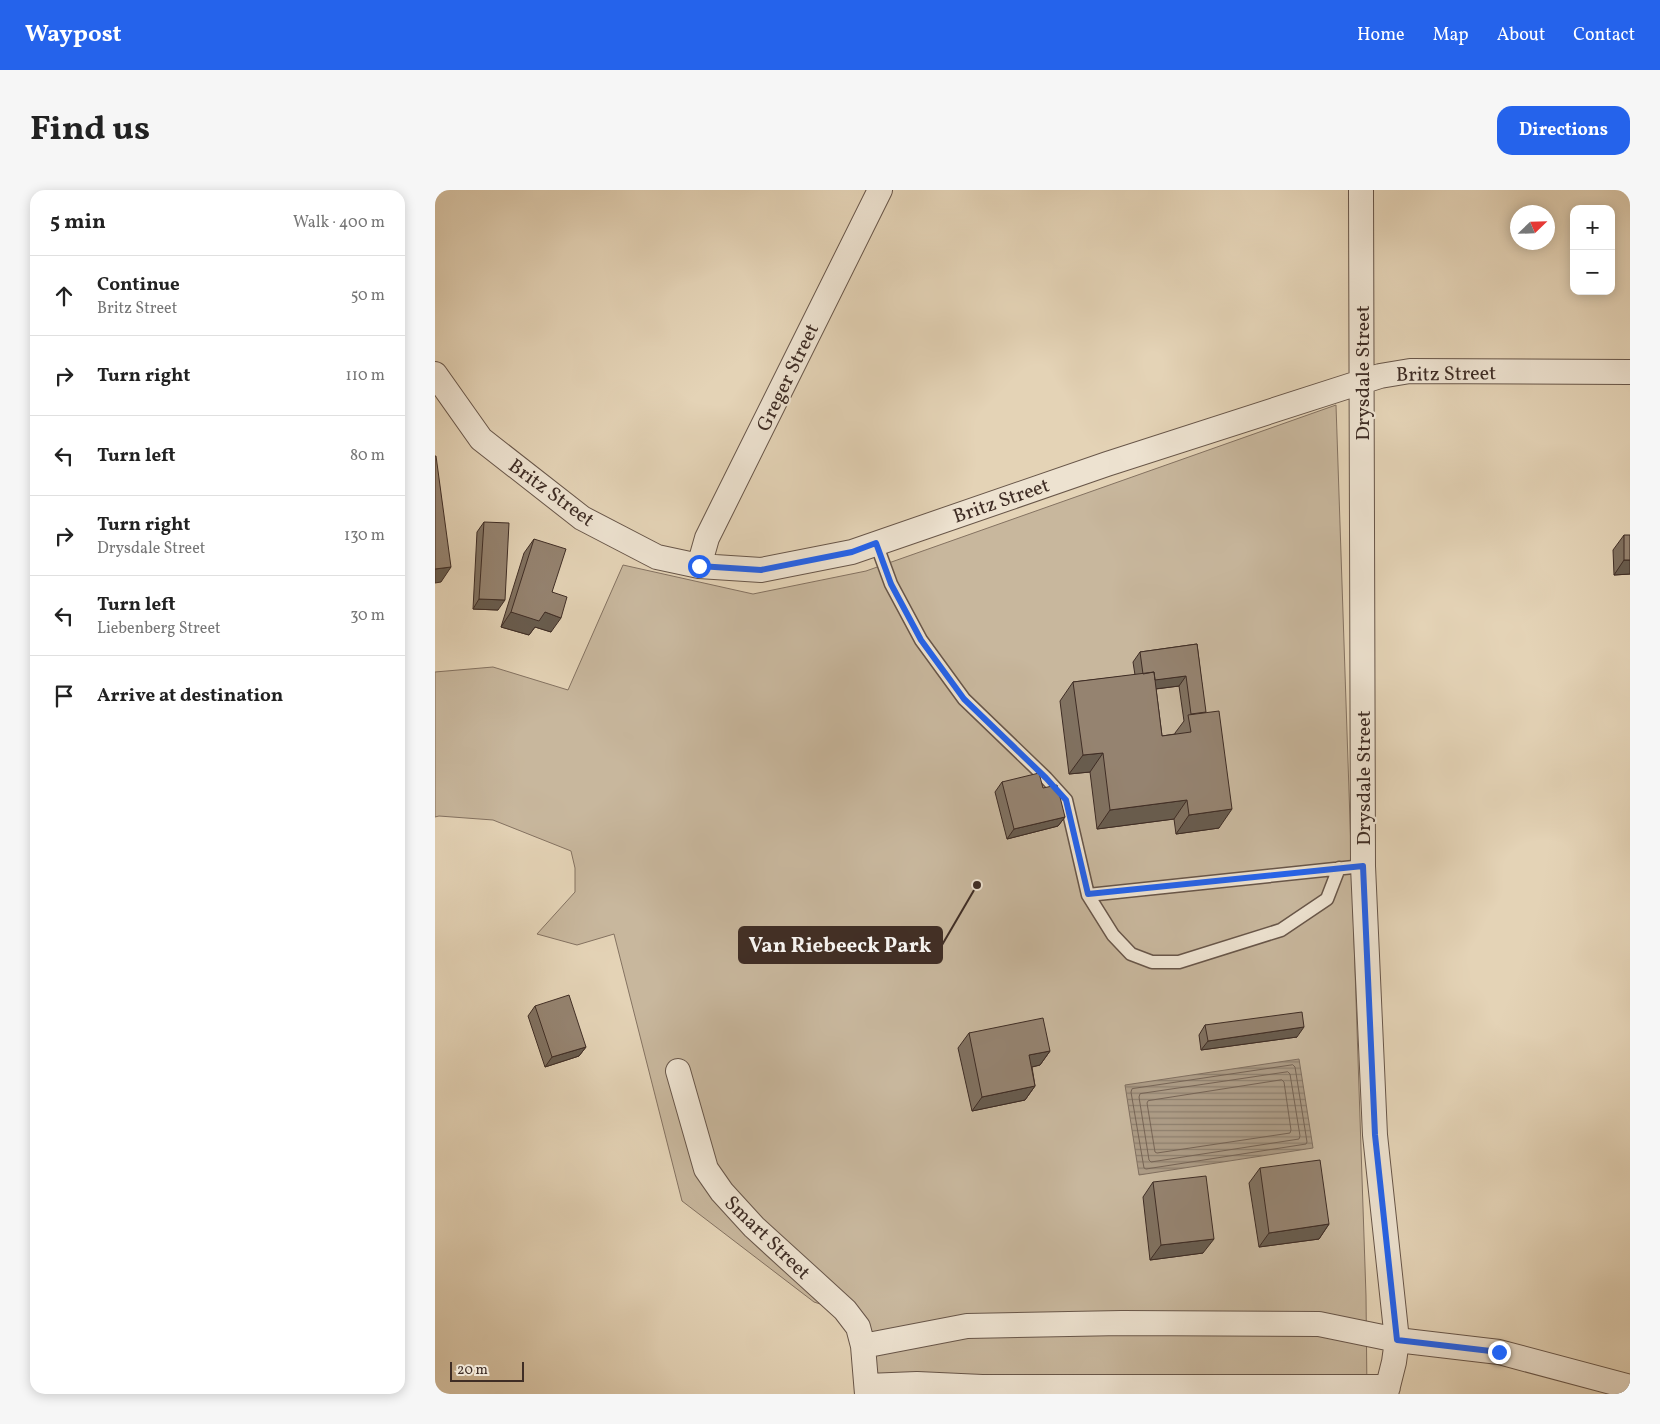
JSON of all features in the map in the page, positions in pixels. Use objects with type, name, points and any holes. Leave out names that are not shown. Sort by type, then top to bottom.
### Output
[{"type":"street","name":"Greger Street","points":[[699,566],[707,538],[879,190]]},
{"type":"street","name":"Drysdale Street","points":[[1361,190],[1363,866],[1375,1135],[1397,1340],[1387,1390]]},
{"type":"street","name":"Britz Street","points":[[435,374],[481,439],[582,518],[657,557],[699,566],[761,570],[852,552],[1107,464],[1381,376],[1410,371],[1630,372]]},
{"type":"street","name":"Smart Street","points":[[678,1071],[706,1168],[722,1192],[754,1226],[845,1310],[858,1327],[863,1346],[867,1390]]},
{"type":"street","points":[[863,1346],[967,1326],[1122,1323],[1319,1324],[1397,1340],[1499,1352],[1630,1387]]},
{"type":"street","points":[[867,1390],[917,1384],[982,1387],[1387,1390]]},
{"type":"lane","points":[[876,543],[891,584],[921,640],[964,699],[1046,778],[1066,800],[1088,894],[1113,935],[1131,954],[1152,962],[1179,962],[1281,930],[1327,898],[1339,868]]},
{"type":"lane","points":[[1088,894],[1363,866]]},
{"type":"shaded area","points":[[1336,405],[1366,1296],[1367,1394],[871,1394],[867,1319],[814,1302],[682,1201],[614,934],[577,945],[537,934],[575,892],[575,868],[571,851],[493,820],[435,817],[435,672],[493,667],[568,690],[623,565],[753,594],[866,571]]},
{"type":"water","points":[[1299,1059],[1313,1148],[1139,1175],[1125,1085]]},
{"type":"building","points":[[435,456],[451,567],[435,569]]},
{"type":"building","points":[[484,522],[509,523],[505,600],[479,599]]},
{"type":"building","points":[[1624,535],[1630,535],[1630,560],[1624,560]]},
{"type":"building","points":[[534,539],[566,549],[552,592],[567,597],[561,618],[545,612],[539,621],[511,612]]},
{"type":"building","points":[[1197,644],[1206,712],[1191,714],[1186,676],[1155,680],[1154,672],[1143,674],[1140,652]]},
{"type":"building","points":[[1154,672],[1162,736],[1191,732],[1188,715],[1219,711],[1232,809],[1189,815],[1187,800],[1110,810],[1103,753],[1083,755],[1073,682]]},
{"type":"building","points":[[1039,773],[1043,788],[1057,785],[1065,817],[1014,829],[1002,782]]},
{"type":"building","points":[[569,995],[586,1047],[552,1057],[535,1006]]},
{"type":"building","points":[[1302,1012],[1304,1027],[1208,1041],[1205,1025]]},
{"type":"building","points":[[1043,1018],[1050,1051],[1029,1055],[1035,1086],[982,1097],[969,1033]]},
{"type":"building","points":[[1320,1160],[1329,1224],[1269,1233],[1260,1168]]},
{"type":"building","points":[[1206,1176],[1214,1239],[1161,1245],[1153,1182]]},
{"type":"place","name":"Van Riebeeck Park","points":[[977,885]]},
{"type":"route","points":[[699,566],[761,570],[852,552],[876,543],[891,584],[921,640],[964,699],[1046,778],[1066,800],[1079,847],[1088,894],[1363,866],[1375,1135],[1397,1340],[1499,1352]]}]
